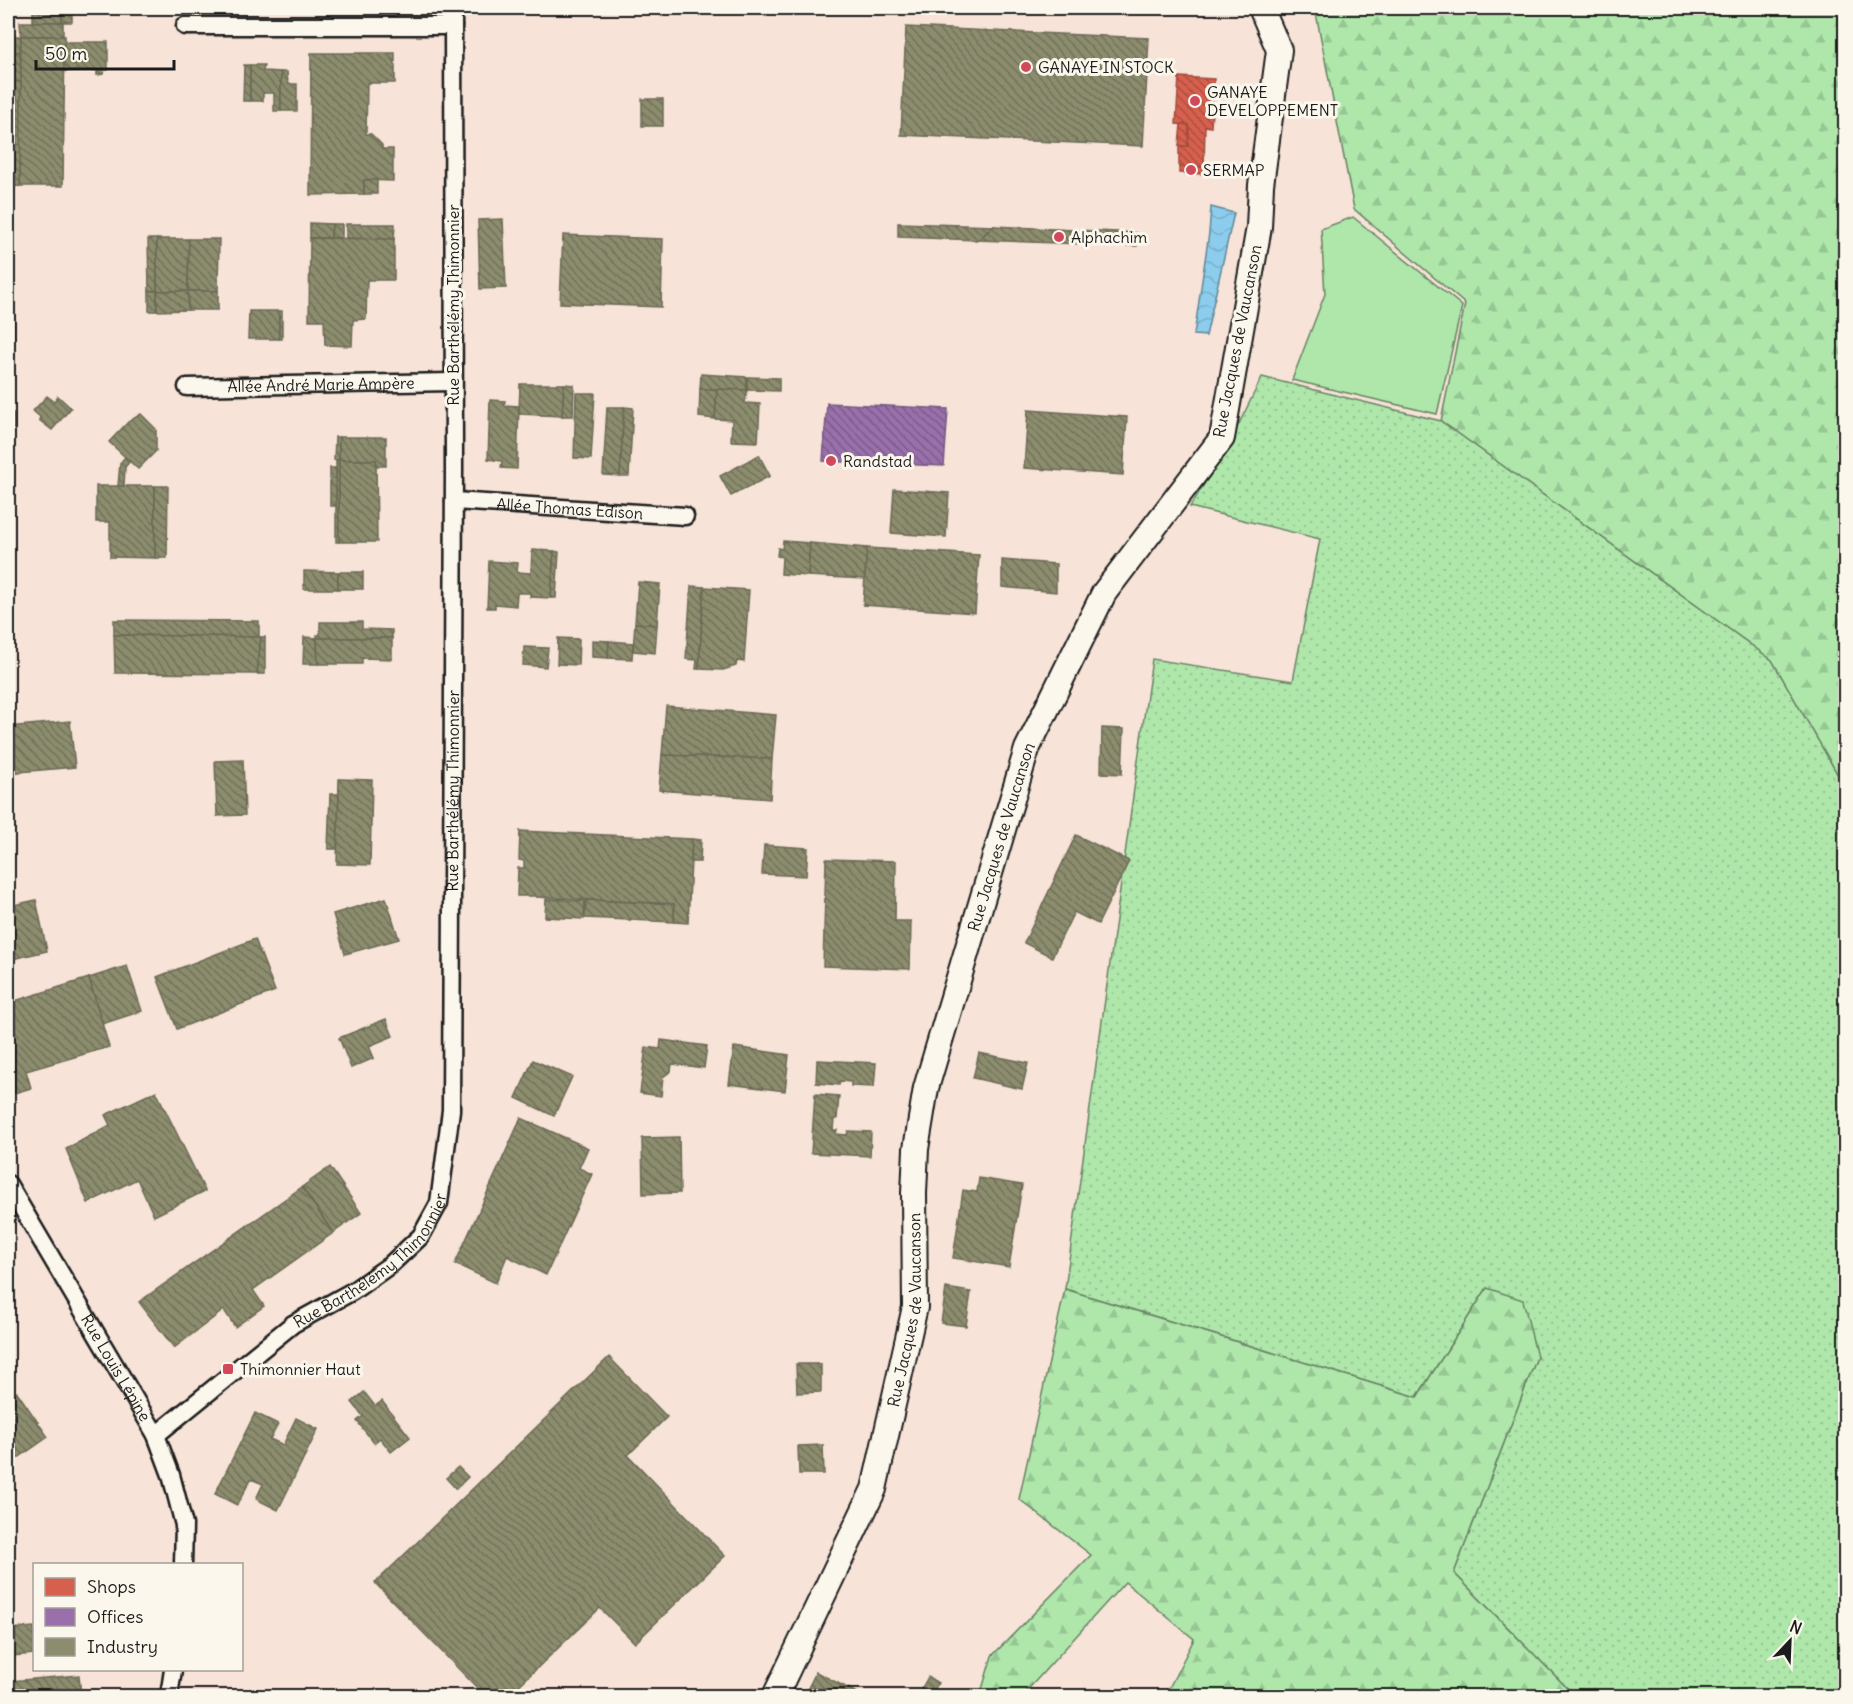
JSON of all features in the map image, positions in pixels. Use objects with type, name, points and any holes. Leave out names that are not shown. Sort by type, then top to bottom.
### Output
[{"type":"street","name":"Rue Barthélémy Thimonnier","points":[[156,1435],[293,1324],[353,1291],[390,1264],[421,1236],[439,1203],[451,1110],[454,501],[453,8]]},
{"type":"street","name":"Rue Jacques de Vaucanson","points":[[775,1696],[874,1489],[915,1307],[916,1149],[926,1088],[1027,749],[1104,593],[1221,438],[1259,227],[1261,185],[1279,50],[1262,8]]},
{"type":"street","points":[[185,26],[453,26]]},
{"type":"street","name":"Allée André Marie Ampère","points":[[187,387],[452,382]]},
{"type":"street","name":"Allée Thomas Edison","points":[[454,501],[685,516]]},
{"type":"street","name":"Rue Louis Lépine","points":[[8,1184],[156,1435],[171,1475],[184,1525],[183,1563]]},
{"type":"street","points":[[169,1696],[172,1671]]},
{"type":"green space","points":[[1315,8],[1845,8],[1845,787],[1772,660],[1441,421],[1465,304],[1354,209]]},
{"type":"green space","points":[[1353,217],[1462,306],[1437,414],[1292,380],[1325,294],[1321,229]]},
{"type":"green space","points":[[1262,377],[1441,421],[1772,660],[1845,787],[1845,1696],[1575,1696],[1454,1573],[1537,1357],[1487,1288],[1417,1397],[1065,1289],[1152,659],[1293,681],[1320,539],[1190,507],[1230,442]]},
{"type":"green space","points":[[1487,1288],[1523,1300],[1537,1357],[1454,1573],[1575,1696],[1165,1696],[1194,1639],[1125,1582],[1022,1696],[980,1696],[992,1656],[1091,1555],[1019,1499],[1065,1289],[1417,1397]]},
{"type":"water","points":[[1211,207],[1234,213],[1206,336],[1194,335],[1209,233]]},
{"type":"building: Shops","name":"GANAYE DEVELOPPEMENT","points":[[1179,77],[1214,79],[1211,127],[1205,126],[1204,167],[1179,167],[1179,146],[1188,146],[1189,125],[1176,124]]},
{"type":"building: Shops","points":[[1181,124],[1189,125],[1188,146],[1179,146]]},
{"type":"building: Shops","name":"SERMAP","points":[[1179,167],[1204,167],[1203,174],[1179,173]]},
{"type":"building: Offices","points":[[827,403],[948,409],[944,466],[823,461]]},
{"type":"building: Industry","points":[[33,8],[62,8],[62,22],[33,22]]},
{"type":"building: Industry","points":[[62,8],[72,8],[72,22],[62,22]]},
{"type":"building: Industry","points":[[20,22],[63,22],[63,36],[21,36]]},
{"type":"building: Industry","name":"GANAYE IN STOCK","points":[[906,27],[1149,38],[1143,146],[901,135]]},
{"type":"building: Industry","points":[[8,36],[21,36],[20,52],[8,52]]},
{"type":"building: Industry","points":[[21,36],[65,36],[63,186],[20,186]]},
{"type":"building: Industry","points":[[64,42],[108,42],[108,70],[97,75],[97,70],[64,71]]},
{"type":"building: Industry","points":[[8,52],[20,52],[21,82],[8,82]]},
{"type":"building: Industry","points":[[311,53],[395,53],[395,83],[367,83],[366,134],[371,134],[382,145],[382,149],[393,149],[393,181],[364,180],[364,194],[310,195]]},
{"type":"building: Industry","points":[[244,65],[250,65],[250,101],[243,101]]},
{"type":"building: Industry","points":[[250,65],[264,65],[263,71],[281,72],[281,111],[274,111],[274,93],[263,93],[263,101],[250,101]]},
{"type":"building: Industry","points":[[281,72],[287,72],[288,84],[297,84],[297,111],[281,111]]},
{"type":"building: Industry","points":[[8,82],[21,82],[20,186],[8,187]]},
{"type":"building: Industry","points":[[642,99],[663,99],[663,126],[642,126]]},
{"type":"building: Industry","points":[[364,180],[377,180],[377,194],[364,194]]},
{"type":"building: Industry","points":[[503,219],[506,288],[480,289],[478,220]]},
{"type":"building: Industry","points":[[310,223],[332,224],[331,238],[310,238]]},
{"type":"building: Industry","points":[[898,223],[994,226],[978,240],[898,237]]},
{"type":"building: Industry","points":[[332,224],[342,224],[342,238],[331,238]]},
{"type":"building: Industry","points":[[346,224],[395,224],[394,239],[346,238]]},
{"type":"building: Industry","name":"Alphachim","points":[[994,226],[1137,233],[1137,246],[978,240]]},
{"type":"building: Industry","points":[[563,235],[663,239],[661,307],[560,303]]},
{"type":"building: Industry","points":[[310,238],[394,239],[394,280],[367,280],[366,319],[353,320],[352,346],[325,345],[324,320],[309,320]]},
{"type":"building: Industry","points":[[148,239],[157,239],[157,291],[149,291]]},
{"type":"building: Industry","points":[[157,239],[189,239],[188,291],[157,291]]},
{"type":"building: Industry","points":[[189,239],[219,239],[218,291],[188,291]]},
{"type":"building: Industry","points":[[149,291],[157,291],[157,311],[149,311]]},
{"type":"building: Industry","points":[[157,291],[188,291],[188,310],[157,311]]},
{"type":"building: Industry","points":[[188,291],[218,291],[218,310],[188,310]]},
{"type":"building: Industry","points":[[8,306],[14,306],[14,346],[8,346]]},
{"type":"building: Industry","points":[[249,311],[279,311],[279,339],[248,339]]},
{"type":"building: Industry","points":[[279,311],[282,311],[282,339],[279,339]]},
{"type":"building: Industry","points":[[701,374],[747,377],[747,390],[700,389]]},
{"type":"building: Industry","points":[[747,377],[779,378],[779,391],[747,390]]},
{"type":"building: Industry","points":[[520,384],[564,384],[562,416],[519,414]]},
{"type":"building: Industry","points":[[564,384],[574,385],[573,416],[562,416]]},
{"type":"building: Industry","points":[[700,389],[717,389],[715,419],[699,417]]},
{"type":"building: Industry","points":[[717,389],[747,390],[745,403],[760,404],[758,442],[731,441],[732,420],[715,419]]},
{"type":"building: Industry","points":[[576,393],[595,393],[591,459],[574,458]]},
{"type":"building: Industry","points":[[47,396],[54,401],[58,396],[71,408],[52,430],[39,420],[40,417],[33,411]]},
{"type":"building: Industry","points":[[490,400],[505,401],[504,405],[519,406],[517,469],[501,468],[502,461],[488,459]]},
{"type":"building: Industry","points":[[607,407],[624,407],[620,476],[603,475]]},
{"type":"building: Industry","points":[[624,407],[633,408],[629,476],[620,476]]},
{"type":"building: Industry","points":[[1028,410],[1127,417],[1123,475],[1024,468]]},
{"type":"building: Industry","points":[[8,413],[14,413],[14,429],[8,429]]},
{"type":"building: Industry","points":[[141,414],[156,429],[156,451],[138,469],[109,442],[128,422]]},
{"type":"building: Industry","points":[[335,437],[339,437],[339,460],[334,460]]},
{"type":"building: Industry","points":[[339,437],[386,437],[386,466],[377,466],[376,460],[339,460]]},
{"type":"building: Industry","points":[[759,455],[770,476],[731,496],[720,476]]},
{"type":"building: Industry","points":[[125,457],[130,461],[125,467],[124,486],[118,486],[120,463]]},
{"type":"building: Industry","points":[[336,460],[339,460],[339,542],[336,542]]},
{"type":"building: Industry","points":[[339,460],[376,460],[377,542],[339,542]]},
{"type":"building: Industry","points":[[330,468],[336,468],[336,506],[330,506]]},
{"type":"building: Industry","points":[[96,486],[155,486],[155,558],[110,557],[110,522],[96,522]]},
{"type":"building: Industry","points":[[155,486],[168,486],[167,558],[155,558]]},
{"type":"building: Industry","points":[[894,489],[949,493],[946,537],[891,533]]},
{"type":"building: Industry","points":[[783,541],[810,543],[808,576],[781,574],[782,557],[777,556],[778,548],[782,549]]},
{"type":"building: Industry","points":[[810,543],[867,548],[865,579],[808,576]]},
{"type":"building: Industry","points":[[867,548],[979,555],[975,613],[863,605]]},
{"type":"building: Industry","points":[[532,550],[554,551],[551,598],[530,597],[530,593],[517,593],[516,606],[495,604],[495,608],[487,608],[489,561],[518,563],[517,572],[531,573]]},
{"type":"building: Industry","points":[[554,551],[559,552],[556,598],[551,598]]},
{"type":"building: Industry","points":[[1002,560],[1056,564],[1056,592],[1002,587]]},
{"type":"building: Industry","points":[[304,571],[338,572],[338,589],[304,589]]},
{"type":"building: Industry","points":[[338,572],[363,572],[363,589],[338,589]]},
{"type":"building: Industry","points":[[638,582],[660,584],[657,625],[635,623]]},
{"type":"building: Industry","points":[[691,586],[704,587],[699,669],[696,669],[697,660],[686,659]]},
{"type":"building: Industry","points":[[704,587],[749,590],[744,662],[737,661],[736,666],[723,670],[699,669]]},
{"type":"building: Industry","points":[[114,620],[259,621],[259,637],[114,635]]},
{"type":"building: Industry","points":[[320,622],[362,622],[362,629],[392,630],[392,638],[317,638],[317,635],[320,635]]},
{"type":"building: Industry","points":[[635,623],[657,625],[655,653],[633,651]]},
{"type":"building: Industry","points":[[114,635],[261,637],[257,674],[115,673]]},
{"type":"building: Industry","points":[[261,637],[265,637],[265,674],[257,674]]},
{"type":"building: Industry","points":[[304,637],[317,638],[318,664],[303,664]]},
{"type":"building: Industry","points":[[317,638],[392,638],[392,659],[362,658],[362,664],[318,664]]},
{"type":"building: Industry","points":[[558,638],[579,639],[578,665],[557,664]]},
{"type":"building: Industry","points":[[592,640],[609,641],[608,658],[592,657]]},
{"type":"building: Industry","points":[[609,641],[633,643],[632,659],[608,658]]},
{"type":"building: Industry","points":[[524,647],[548,648],[546,667],[523,665]]},
{"type":"building: Industry","points":[[666,706],[776,715],[772,759],[662,755]]},
{"type":"building: Industry","points":[[70,721],[75,767],[8,773],[8,727]]},
{"type":"building: Industry","points":[[1102,728],[1124,729],[1122,774],[1101,773]]},
{"type":"building: Industry","points":[[662,755],[772,759],[770,799],[659,790]]},
{"type":"building: Industry","points":[[243,760],[245,815],[217,816],[215,761]]},
{"type":"building: Industry","points":[[339,779],[372,780],[370,865],[337,864]]},
{"type":"building: Industry","points":[[330,794],[339,794],[337,849],[328,849]]},
{"type":"building: Industry","points":[[520,831],[692,839],[688,923],[674,922],[674,904],[517,896],[518,868],[524,868],[524,861],[519,860]]},
{"type":"building: Industry","points":[[1076,835],[1129,861],[1098,924],[1074,912],[1052,957],[1024,943]]},
{"type":"building: Industry","points":[[692,839],[701,840],[700,862],[691,862]]},
{"type":"building: Industry","points":[[764,845],[808,848],[806,876],[762,874]]},
{"type":"building: Industry","points":[[826,859],[896,861],[895,921],[911,921],[910,969],[823,966]]},
{"type":"building: Industry","points":[[8,875],[14,905],[36,900],[47,951],[8,960]]},
{"type":"building: Industry","points":[[386,898],[399,939],[345,954],[333,914]]},
{"type":"building: Industry","points":[[546,899],[585,901],[584,919],[545,917]]},
{"type":"building: Industry","points":[[586,900],[674,904],[674,922],[585,918]]},
{"type":"building: Industry","points":[[255,939],[275,991],[177,1029],[157,977]]},
{"type":"building: Industry","points":[[127,966],[142,1011],[102,1024],[89,978]]},
{"type":"building: Industry","points":[[89,978],[109,1047],[26,1071],[31,1088],[8,1095],[8,1068],[11,1067],[8,1056],[8,1003]]},
{"type":"building: Industry","points":[[386,1019],[393,1036],[369,1046],[374,1058],[351,1068],[339,1038]]},
{"type":"building: Industry","points":[[661,1040],[707,1046],[704,1068],[672,1064],[671,1071],[663,1077],[661,1096],[640,1093],[646,1047],[660,1049]]},
{"type":"building: Industry","points":[[734,1047],[789,1055],[785,1091],[729,1084]]},
{"type":"building: Industry","points":[[979,1053],[1028,1063],[1022,1089],[973,1078]]},
{"type":"building: Industry","points":[[533,1060],[572,1077],[554,1116],[516,1098]]},
{"type":"building: Industry","points":[[817,1060],[876,1063],[874,1087],[851,1086],[851,1082],[840,1081],[839,1085],[816,1083]]},
{"type":"building: Industry","points":[[156,1091],[205,1191],[154,1216],[137,1179],[88,1203],[66,1149],[110,1125],[105,1115]]},
{"type":"building: Industry","points":[[815,1094],[839,1096],[837,1119],[834,1119],[833,1130],[837,1130],[836,1134],[847,1135],[848,1131],[871,1132],[870,1156],[811,1153]]},
{"type":"building: Industry","points":[[521,1118],[588,1148],[579,1168],[592,1174],[546,1275],[507,1256],[496,1283],[455,1264]]},
{"type":"building: Industry","points":[[679,1137],[680,1193],[643,1194],[642,1138]]},
{"type":"building: Industry","points":[[330,1167],[361,1213],[333,1233],[302,1187]]},
{"type":"building: Industry","points":[[979,1178],[1022,1185],[1009,1267],[953,1258],[963,1190],[977,1192]]},
{"type":"building: Industry","points":[[302,1187],[333,1233],[253,1290],[264,1306],[235,1327],[224,1310],[174,1348],[139,1302]]},
{"type":"building: Industry","points":[[946,1288],[971,1292],[966,1326],[941,1323]]},
{"type":"building: Industry","points":[[609,1357],[667,1417],[628,1455],[725,1556],[635,1643],[600,1608],[508,1696],[485,1696],[375,1583]]},
{"type":"building: Industry","points":[[796,1364],[821,1364],[821,1392],[797,1393]]},
{"type":"building: Industry","points":[[17,1392],[48,1437],[8,1465],[8,1399]]},
{"type":"building: Industry","points":[[364,1392],[375,1406],[382,1401],[410,1437],[391,1452],[380,1438],[374,1443],[357,1421],[363,1416],[352,1402]]},
{"type":"building: Industry","points":[[255,1413],[278,1424],[270,1439],[283,1445],[296,1418],[318,1429],[278,1510],[256,1499],[263,1484],[251,1479],[237,1505],[215,1494]]},
{"type":"building: Industry","points":[[823,1445],[824,1474],[799,1474],[798,1446]]},
{"type":"building: Industry","points":[[458,1467],[468,1477],[456,1489],[446,1478]]},
{"type":"building: Industry","points":[[33,1627],[33,1654],[12,1656],[11,1644],[8,1645],[8,1629]]},
{"type":"building: Industry","points":[[816,1672],[863,1696],[804,1696]]},
{"type":"building: Industry","points":[[79,1675],[81,1696],[13,1696],[11,1681]]},
{"type":"building: Industry","points":[[928,1677],[938,1683],[931,1696],[919,1693]]},
{"type":"place","name":"GANAYE IN STOCK","points":[[1026,67]]},
{"type":"place","name":"GANAYE DEVELOPPEMENT","points":[[1195,101]]},
{"type":"place","name":"SERMAP","points":[[1191,170]]},
{"type":"place","name":"Alphachim","points":[[1059,237]]},
{"type":"place","name":"Randstad","points":[[831,461]]},
{"type":"place","name":"Thimonnier Haut","points":[[228,1369]]}]
